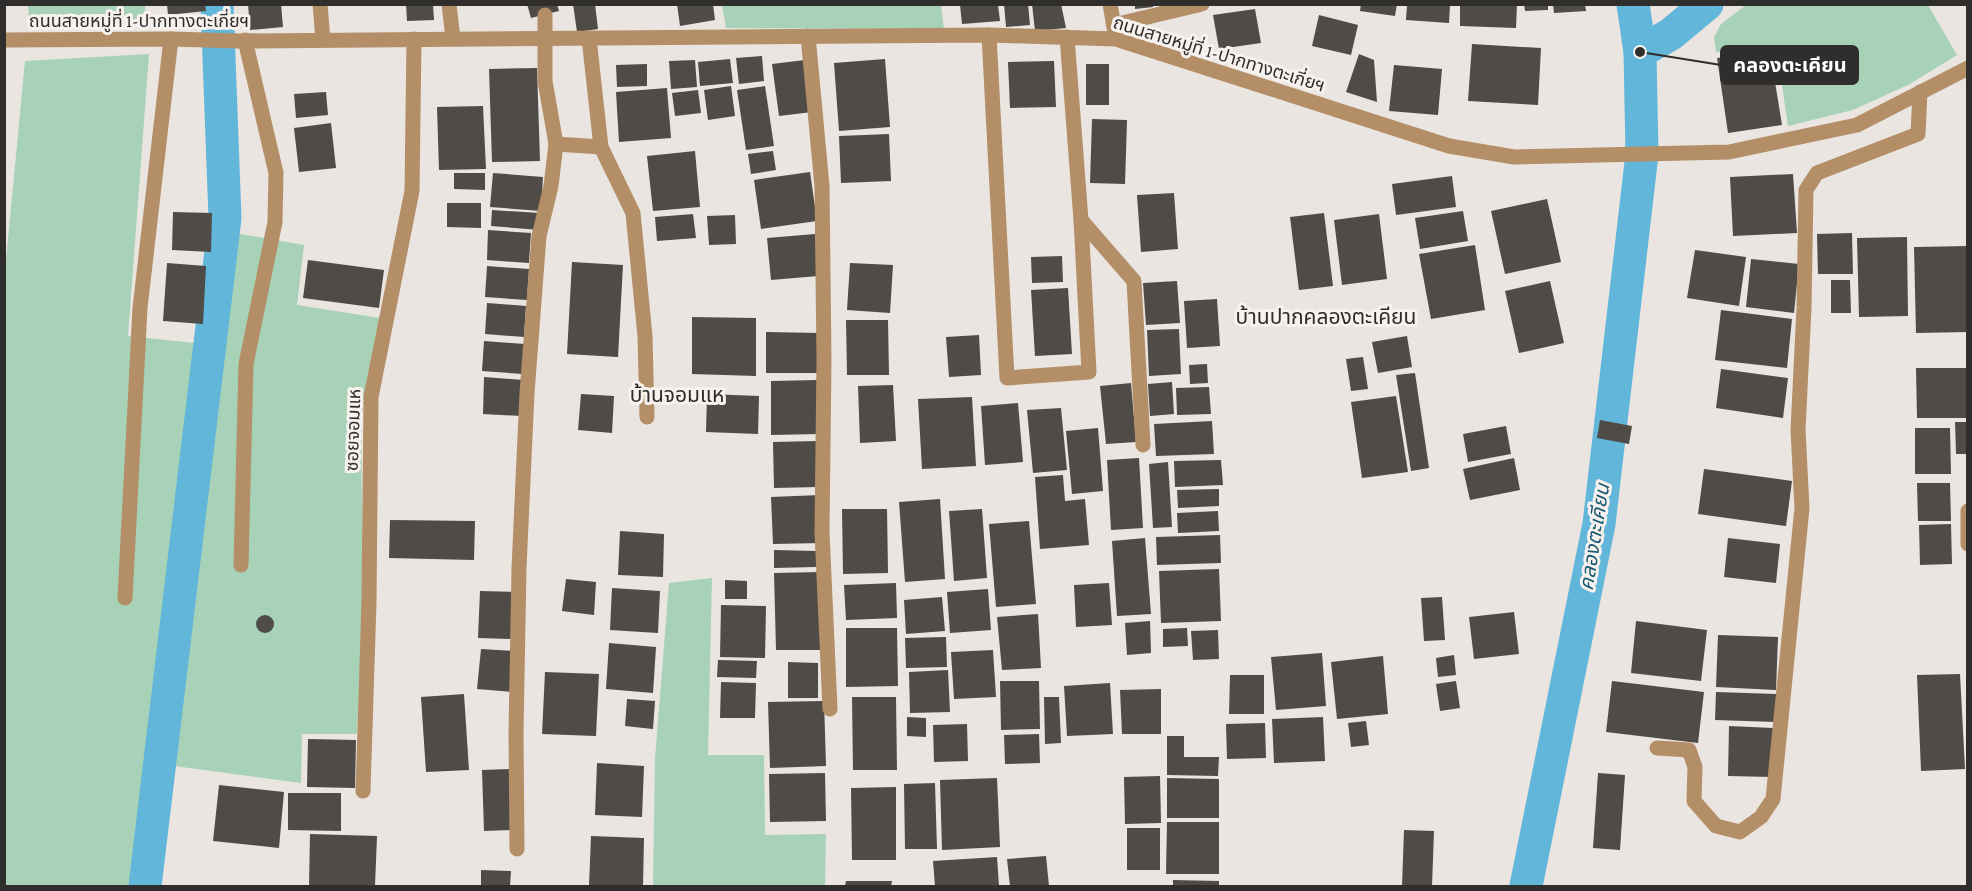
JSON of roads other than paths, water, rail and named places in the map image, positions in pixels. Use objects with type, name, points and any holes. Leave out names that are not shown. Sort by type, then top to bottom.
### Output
[{"type":"street","points":[[320,4],[323,40]]},
{"type":"street","points":[[449,4],[453,39]]},
{"type":"street","points":[[1110,4],[1115,32],[1202,4]]},
{"type":"street","points":[[517,849],[516,732],[519,568],[526,393],[539,236],[551,186],[556,144],[544,81],[544,15]]},
{"type":"street","name":"ถนนสายหมู่ที่ 1-ปากทางตะเกี่ยฯ","points":[[4,40],[242,41],[989,35],[1067,37],[1115,32],[1449,146],[1514,158],[1729,152],[1857,125],[1968,68]]},
{"type":"street","points":[[989,35],[1007,378],[1089,372],[1081,220],[1067,37]]},
{"type":"street","points":[[808,36],[822,186],[824,360],[822,532],[830,709]]},
{"type":"street","points":[[589,38],[601,147],[633,213],[645,336],[647,417]]},
{"type":"street","points":[[125,598],[140,308],[171,39]]},
{"type":"street","name":"ซอยจอมแห","points":[[363,791],[369,602],[371,397],[412,191],[414,39]]},
{"type":"street","points":[[241,565],[246,364],[275,222],[276,173],[242,41]]},
{"type":"street","points":[[1657,748],[1689,750],[1695,767],[1694,801],[1716,826],[1740,832],[1761,817],[1773,799],[1802,508],[1798,430],[1804,308],[1806,190],[1817,173],[1918,134],[1920,92]]},
{"type":"street","points":[[556,144],[601,147]]},
{"type":"street","points":[[1081,220],[1134,281],[1143,445]]},
{"type":"street","points":[[1968,511],[1968,544]]},
{"type":"waterway","points":[[145,886],[225,218],[217,4]]},
{"type":"waterway","name":"คลองตะเคียน","points":[[1526,886],[1599,524],[1642,154],[1640,52],[1633,4]]},
{"type":"waterway","points":[[1640,52],[1671,34],[1707,4]]},
{"type":"place","name":"คลองตะเคียน","points":[[1640,52]]},
{"type":"district","name":"บ้านปากคลองตะเคียน","points":[[1326,317]]},
{"type":"district","name":"บ้านจอมแห","points":[[677,395]]}]
